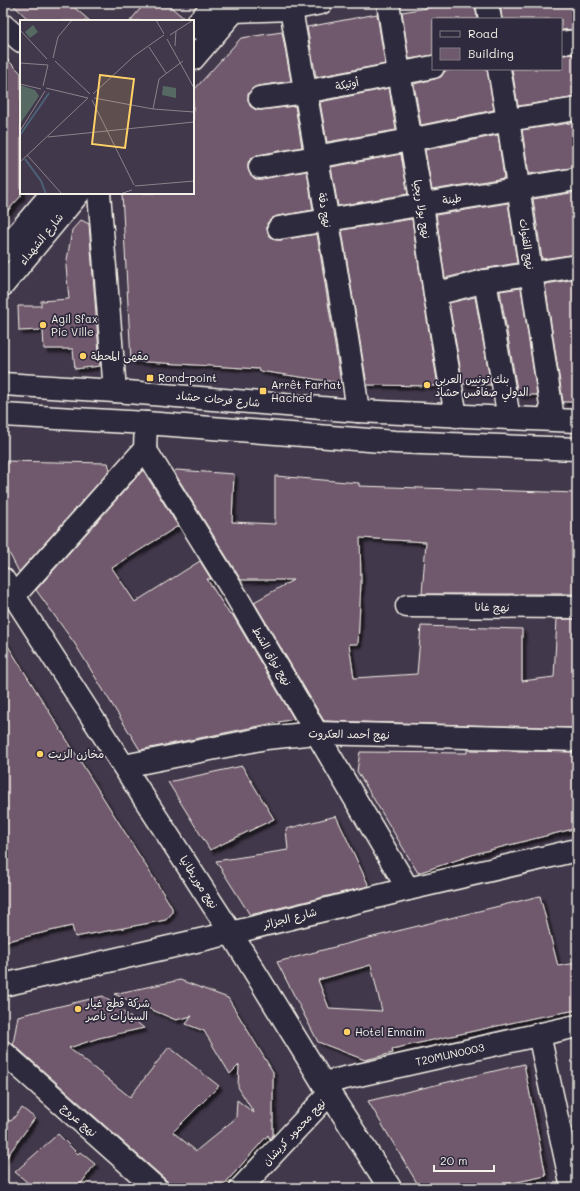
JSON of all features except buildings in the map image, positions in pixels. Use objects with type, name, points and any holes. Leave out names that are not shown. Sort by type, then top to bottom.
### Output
[{"type":"street","points":[[194,27],[230,6],[291,9],[321,3]]},
{"type":"street","name":"نهج بولا ريجيا","points":[[388,3],[456,416]]},
{"type":"street","points":[[487,3],[490,18]]},
{"type":"street","points":[[194,58],[230,6]]},
{"type":"street","name":"نهج دقة","points":[[291,9],[338,276],[358,411]]},
{"type":"street","points":[[3,25],[20,40]]},
{"type":"street","points":[[562,43],[577,40]]},
{"type":"street","name":"أوتيكة","points":[[260,98],[305,92],[432,67]]},
{"type":"street","name":"نهج القنوات","points":[[499,70],[553,420]]},
{"type":"street","points":[[260,167],[410,140],[508,120],[577,109]]},
{"type":"street","name":"طينة","points":[[279,228],[577,179]]},
{"type":"street","name":"شارع الشهداء","points":[[3,251],[51,194]]},
{"type":"street","name":"شارع الشهداء","points":[[3,285],[78,194]]},
{"type":"street","points":[[99,194],[115,391]]},
{"type":"street","points":[[435,294],[485,281],[577,266]]},
{"type":"street","points":[[485,281],[509,418]]},
{"type":"street","name":"شارع فرحات حشاد","points":[[3,384],[115,391],[358,411],[577,421]]},
{"type":"street","points":[[3,415],[146,423],[395,442],[577,449]]},
{"type":"street","points":[[8,588],[145,449],[146,423]]},
{"type":"street","name":"نهج نواق الشط","points":[[145,449],[236,594],[408,889]]},
{"type":"street","name":"نهج موريطانيا","points":[[8,588],[231,933],[390,1188]]},
{"type":"street","name":"نهج غانا","points":[[407,606],[577,607]]},
{"type":"street","name":"نهج أحمد العكروت","points":[[124,766],[266,738],[316,733],[577,740]]},
{"type":"street","name":"شارع الجزائر","points":[[3,985],[231,933],[408,889],[577,850]]},
{"type":"street","name":"T20MUN0003","points":[[327,1088],[539,1034],[577,1026]]},
{"type":"street","points":[[539,1034],[572,1188]]},
{"type":"street","name":"نهج عروج","points":[[3,1052],[156,1188]]},
{"type":"street","name":"نهج محمود كريشان","points":[[241,1188],[327,1088]]},
{"type":"place","name":"Agil Sfax Pic Ville","points":[[43,325]]},
{"type":"place","name":"مقهى المحطة","points":[[83,356]]},
{"type":"place","name":"Rond-point","points":[[150,378]]},
{"type":"place","name":"بنك تونس العربي الدولي صفاقس حشاد","points":[[427,385]]},
{"type":"place","name":"Arrêt Farhat Hached","points":[[263,391]]},
{"type":"place","name":"مخازن الزيت","points":[[40,754]]},
{"type":"place","name":"شركة قطع غيار السيارات ناصر","points":[[78,1009]]},
{"type":"place","name":"Hotel Ennaim","points":[[347,1032]]}]
